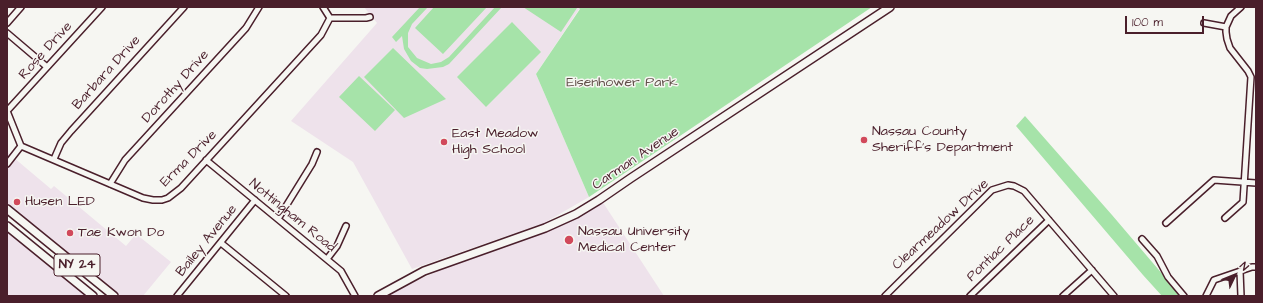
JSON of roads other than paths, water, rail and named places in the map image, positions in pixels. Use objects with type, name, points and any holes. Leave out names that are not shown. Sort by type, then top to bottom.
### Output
[{"type":"main road","name":"Carman Avenue","points":[[378,296],[424,271],[545,228],[582,210],[890,7]]},
{"type":"main road","name":"NY 24","points":[[7,209],[114,296]]},
{"type":"main road","name":"NY 24","points":[[7,226],[93,296]]},
{"type":"street","points":[[7,22],[21,7]]},
{"type":"street","name":"Rose Drive","points":[[7,111],[102,7]]},
{"type":"street","name":"Barbara Drive","points":[[54,159],[61,143],[71,130],[184,7]]},
{"type":"street","name":"Dorothy Drive","points":[[110,184],[125,160],[246,28],[259,7]]},
{"type":"street","points":[[323,7],[330,18],[370,17]]},
{"type":"street","points":[[1225,218],[1243,202],[1251,77],[1230,48],[1227,39],[1226,27],[1231,16],[1241,7]]},
{"type":"street","name":"Erma Drive","points":[[21,146],[143,198],[162,200],[174,194],[206,160],[321,34],[330,18]]},
{"type":"street","points":[[1204,23],[1226,27]]},
{"type":"street","points":[[7,33],[47,67]]},
{"type":"street","points":[[7,111],[21,146],[7,164]]},
{"type":"street","points":[[278,219],[312,164],[316,152]]},
{"type":"street","name":"Nottingham Road","points":[[206,160],[341,271],[355,296]]},
{"type":"street","points":[[1166,223],[1214,180],[1256,183]]},
{"type":"street","name":"Clearmeadow Drive","points":[[886,296],[981,200],[996,188],[1008,185],[1019,188],[1034,202],[1114,296]]},
{"type":"street","name":"Bailey Avenue","points":[[177,296],[255,200]]},
{"type":"street","name":"Pontiac Place","points":[[970,296],[1049,220]]},
{"type":"street","points":[[327,259],[337,246],[346,226]]},
{"type":"street","points":[[1142,239],[1156,256],[1168,277],[1184,296]]},
{"type":"street","points":[[221,243],[286,296]]},
{"type":"street","points":[[1206,296],[1214,280],[1256,267]]},
{"type":"street","points":[[1063,296],[1092,270]]},
{"type":"street","points":[[1240,271],[1241,296]]},
{"type":"place","name":"Nassau County Sheriff's Department","points":[[864,140]]},
{"type":"place","name":"East Meadow High School","points":[[444,142]]},
{"type":"place","name":"Husen LED","points":[[17,202]]},
{"type":"place","name":"Tae Kwon Do","points":[[70,233]]},
{"type":"place","name":"Nassau University Medical Center","points":[[569,240]]},
{"type":"park label","name":"Eisenhower Park","points":[[622,83]]}]
